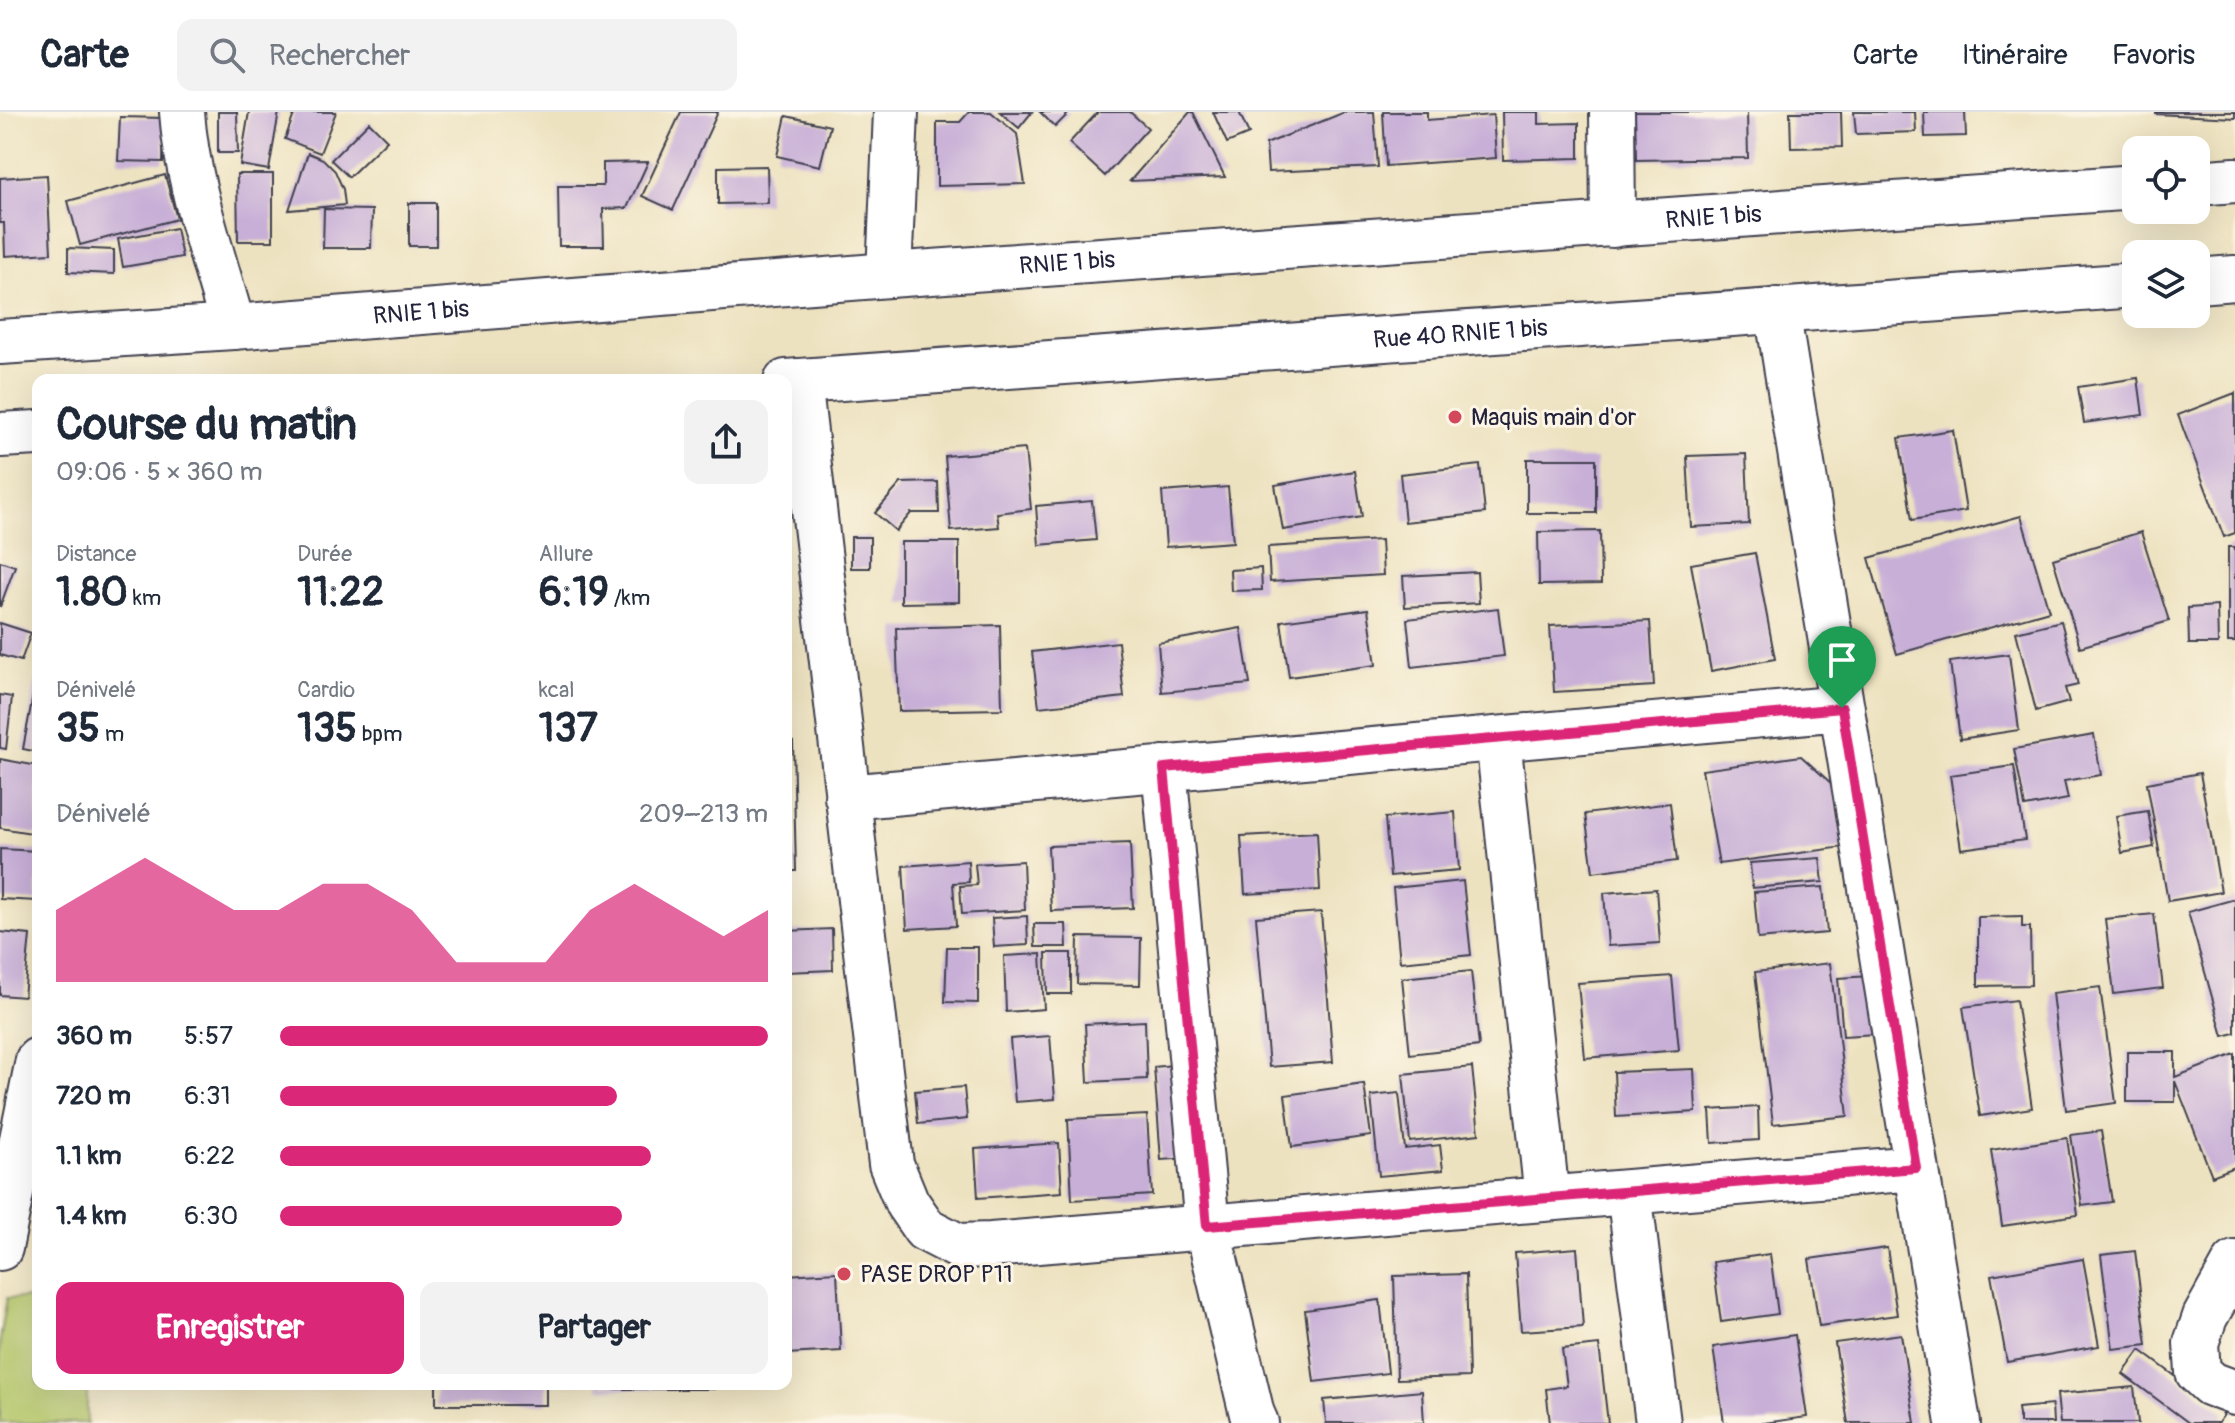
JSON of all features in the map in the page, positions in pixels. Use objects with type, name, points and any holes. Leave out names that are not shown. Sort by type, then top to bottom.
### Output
[{"type":"street","points":[[182,112],[183,132],[195,187],[233,327]]},
{"type":"street","points":[[889,275],[896,112]]},
{"type":"street","points":[[1612,112],[1613,225]]},
{"type":"street","points":[[2210,182],[2235,180]]},
{"type":"street","name":"RNIE 1 bis","points":[[0,342],[233,327],[889,275],[2122,188]]},
{"type":"street","points":[[2210,280],[2235,278]]},
{"type":"street","name":"Rue 40 RNIE 1 bis","points":[[793,382],[2122,286]]},
{"type":"street","points":[[1777,310],[1958,1423]]},
{"type":"street","points":[[793,382],[891,1164],[907,1203],[925,1229],[958,1246],[991,1245],[1916,1168]]},
{"type":"street","points":[[0,435],[32,433]]},
{"type":"street","points":[[847,797],[1842,708]]},
{"type":"street","points":[[1498,739],[1547,1198]]},
{"type":"street","points":[[1164,768],[1207,1226],[1256,1423]]},
{"type":"street","points":[[0,1248],[32,1090]]},
{"type":"street","points":[[1629,1192],[1658,1423]]},
{"type":"street","points":[[2235,1263],[2205,1317],[2196,1343],[2198,1372],[2211,1384],[2235,1393]]},
{"type":"green space","points":[[7,1298],[32,1298],[32,1390],[87,1390],[87,1423],[0,1423],[0,1340]]},
{"type":"building","points":[[218,112],[237,112],[238,153],[218,153]]},
{"type":"building","points":[[249,112],[279,112],[269,170],[240,165]]},
{"type":"building","points":[[295,112],[336,112],[320,153],[285,139]]},
{"type":"building","points":[[681,112],[718,112],[673,210],[642,196]]},
{"type":"building","points":[[969,112],[991,112],[1017,134],[1025,184],[937,186],[937,122],[960,122]]},
{"type":"building","points":[[1000,112],[1032,112],[1019,128]]},
{"type":"building","points":[[1040,112],[1070,112],[1055,127]]},
{"type":"building","points":[[1098,112],[1130,112],[1148,128],[1105,176],[1069,143]]},
{"type":"building","points":[[1193,112],[1225,177],[1130,181]]},
{"type":"building","points":[[1213,112],[1239,112],[1249,134],[1227,143]]},
{"type":"building","points":[[1345,112],[1374,112],[1378,167],[1268,172],[1266,144]]},
{"type":"building","points":[[1383,112],[1427,112],[1427,120],[1493,115],[1496,158],[1386,166]]},
{"type":"building","points":[[1502,112],[1539,112],[1539,124],[1579,123],[1579,158],[1503,160]]},
{"type":"building","points":[[1635,112],[1747,112],[1748,158],[1636,160]]},
{"type":"building","points":[[1790,112],[1841,112],[1842,147],[1791,148]]},
{"type":"building","points":[[1854,112],[1915,112],[1916,132],[1856,134]]},
{"type":"building","points":[[1924,112],[1965,112],[1966,136],[1925,137]]},
{"type":"building","points":[[2235,112],[2235,118],[2156,114]]},
{"type":"building","points":[[786,116],[830,126],[820,166],[777,156]]},
{"type":"building","points":[[120,117],[164,118],[163,162],[118,161]]},
{"type":"building","points":[[369,122],[387,140],[349,177],[331,160]]},
{"type":"building","points":[[308,153],[323,159],[335,171],[343,189],[345,205],[289,210]]},
{"type":"building","points":[[648,162],[627,208],[603,209],[604,246],[559,246],[558,186],[603,186],[603,163]]},
{"type":"building","points":[[767,166],[768,203],[718,204],[718,167]]},
{"type":"building","points":[[237,174],[273,174],[273,241],[238,241]]},
{"type":"building","points":[[47,175],[51,253],[5,256],[4,223],[0,223],[0,178]]},
{"type":"building","points":[[165,175],[177,219],[80,245],[68,201]]},
{"type":"building","points":[[409,203],[436,203],[436,246],[409,246]]},
{"type":"building","points":[[324,209],[372,210],[371,248],[323,248]]},
{"type":"building","points":[[176,228],[182,257],[123,267],[118,239]]},
{"type":"building","points":[[68,248],[114,250],[114,274],[68,272]]},
{"type":"building","points":[[2138,378],[2143,415],[2084,423],[2078,387]]},
{"type":"building","points":[[2235,393],[2235,533],[2224,537],[2178,415]]},
{"type":"building","points":[[1953,430],[1966,511],[1912,520],[1899,438]]},
{"type":"building","points":[[1025,449],[1031,509],[997,513],[999,527],[951,531],[945,456]]},
{"type":"building","points":[[1746,454],[1749,524],[1691,527],[1687,456]]},
{"type":"building","points":[[1527,459],[1596,459],[1596,513],[1527,513]]},
{"type":"building","points":[[1480,465],[1485,513],[1405,522],[1400,474]]},
{"type":"building","points":[[1355,471],[1362,517],[1283,530],[1275,485]]},
{"type":"building","points":[[938,482],[939,513],[911,513],[896,531],[875,513],[901,483]]},
{"type":"building","points":[[1228,487],[1233,542],[1166,547],[1162,492]]},
{"type":"building","points":[[1092,501],[1096,540],[1039,545],[1036,506]]},
{"type":"building","points":[[2021,516],[2049,611],[1897,654],[1869,558]]},
{"type":"building","points":[[1600,531],[1601,584],[1539,585],[1538,532]]},
{"type":"building","points":[[2141,532],[2169,621],[2080,647],[2053,559]]},
{"type":"building","points":[[851,537],[870,537],[870,568],[851,568]]},
{"type":"building","points":[[1381,540],[1383,575],[1270,582],[1268,547]]},
{"type":"building","points":[[901,542],[959,542],[959,602],[901,603]]},
{"type":"building","points":[[2228,547],[2235,547],[2235,642],[2228,642]]},
{"type":"building","points":[[1755,553],[1775,659],[1711,671],[1691,564]]},
{"type":"building","points":[[0,561],[15,566],[0,607]]},
{"type":"building","points":[[1261,568],[1262,590],[1231,591],[1230,570]]},
{"type":"building","points":[[1477,572],[1479,603],[1405,607],[1403,576]]},
{"type":"building","points":[[2217,606],[2218,644],[2189,644],[2188,608]]},
{"type":"building","points":[[1498,608],[1504,656],[1412,667],[1407,619]]},
{"type":"building","points":[[1368,609],[1376,665],[1289,677],[1281,621]]},
{"type":"building","points":[[1650,621],[1654,686],[1554,692],[1550,626]]},
{"type":"building","points":[[2061,621],[2078,685],[2065,688],[2069,702],[2036,711],[2016,632]]},
{"type":"building","points":[[0,623],[31,633],[21,661],[0,655]]},
{"type":"building","points":[[1000,625],[1002,709],[899,711],[896,628]]},
{"type":"building","points":[[1241,628],[1250,684],[1162,692],[1158,643]]},
{"type":"building","points":[[1118,642],[1124,697],[1039,707],[1032,652]]},
{"type":"building","points":[[2009,654],[2019,730],[1960,739],[1950,662]]},
{"type":"building","points":[[0,695],[12,697],[6,749],[0,748]]},
{"type":"building","points":[[32,701],[32,751],[23,749]]},
{"type":"building","points":[[2094,735],[2101,775],[2064,781],[2068,799],[2025,807],[2014,749]]},
{"type":"building","points":[[793,742],[796,871],[792,871]]},
{"type":"building","points":[[1801,756],[1833,785],[1844,847],[1719,864],[1702,770]]},
{"type":"building","points":[[0,759],[32,765],[32,833],[0,828]]},
{"type":"building","points":[[2014,766],[2025,840],[1961,849],[1950,775]]},
{"type":"building","points":[[2200,773],[2221,892],[2168,901],[2147,783]]},
{"type":"building","points":[[1670,803],[1677,861],[1593,872],[1585,814]]},
{"type":"building","points":[[2148,811],[2154,847],[2122,853],[2116,816]]},
{"type":"building","points":[[1455,812],[1459,870],[1390,876],[1385,818]]},
{"type":"building","points":[[1317,832],[1320,890],[1245,894],[1241,836]]},
{"type":"building","points":[[1130,843],[1133,908],[1051,911],[1048,846]]},
{"type":"building","points":[[0,849],[32,851],[32,901],[0,899]]},
{"type":"building","points":[[1820,858],[1823,882],[1752,888],[1750,863]]},
{"type":"building","points":[[968,861],[969,882],[953,883],[956,926],[907,929],[903,866]]},
{"type":"building","points":[[1023,861],[1025,910],[962,914],[960,886],[977,885],[975,864]]},
{"type":"building","points":[[1463,881],[1471,955],[1400,962],[1393,888]]},
{"type":"building","points":[[1823,887],[1827,933],[1758,939],[1754,892]]},
{"type":"building","points":[[1656,889],[1660,943],[1608,946],[1604,893]]},
{"type":"building","points":[[2235,899],[2235,1033],[2223,1036],[2188,912]]},
{"type":"building","points":[[1321,912],[1333,1062],[1269,1067],[1256,917]]},
{"type":"building","points":[[2154,914],[2163,988],[2114,994],[2105,919]]},
{"type":"building","points":[[1027,916],[1028,945],[994,947],[992,918]]},
{"type":"building","points":[[2022,916],[2022,927],[2030,927],[2031,985],[1978,986],[1978,917]]},
{"type":"building","points":[[1034,924],[1066,924],[1067,947],[1035,947]]},
{"type":"building","points":[[832,929],[833,970],[792,972],[792,931]]},
{"type":"building","points":[[0,932],[30,935],[24,997],[0,995]]},
{"type":"building","points":[[1078,937],[1141,938],[1140,985],[1077,984]]},
{"type":"building","points":[[947,947],[978,947],[978,1003],[945,1002]]},
{"type":"building","points":[[1046,953],[1071,953],[1071,994],[1047,994]]},
{"type":"building","points":[[1041,954],[1044,1009],[1006,1012],[1004,956]]},
{"type":"building","points":[[1830,963],[1848,1116],[1773,1124],[1755,972]]},
{"type":"building","points":[[1471,971],[1479,1046],[1410,1054],[1402,978]]},
{"type":"building","points":[[1672,976],[1679,1050],[1585,1058],[1578,983]]},
{"type":"building","points":[[1871,976],[1876,1034],[1843,1036],[1838,978]]},
{"type":"building","points":[[2100,987],[2116,1103],[2066,1110],[2052,993]]},
{"type":"building","points":[[2016,1000],[2032,1108],[1980,1116],[1963,1007]]},
{"type":"building","points":[[1145,1021],[1147,1079],[1088,1082],[1085,1024]]},
{"type":"building","points":[[1050,1036],[1055,1099],[1015,1102],[1010,1039]]},
{"type":"building","points":[[2127,1052],[2175,1052],[2175,1077],[2235,1054],[2235,1167],[2212,1176],[2175,1081],[2175,1102],[2127,1102]]},
{"type":"building","points":[[1183,1064],[1190,1158],[1161,1160],[1154,1067]]},
{"type":"building","points":[[1472,1067],[1479,1134],[1410,1142],[1403,1074]]},
{"type":"building","points":[[1694,1069],[1696,1112],[1616,1117],[1614,1072]]},
{"type":"building","points":[[1364,1084],[1371,1136],[1292,1147],[1285,1095]]},
{"type":"building","points":[[964,1087],[967,1119],[918,1124],[915,1091]]},
{"type":"building","points":[[1399,1093],[1405,1149],[1440,1145],[1443,1170],[1379,1176],[1371,1096]]},
{"type":"building","points":[[1758,1107],[1759,1140],[1712,1143],[1710,1110]]},
{"type":"building","points":[[1147,1115],[1152,1195],[1072,1200],[1068,1119]]},
{"type":"building","points":[[2101,1131],[2112,1202],[2082,1206],[2071,1135]]},
{"type":"building","points":[[2067,1138],[2078,1215],[2002,1226],[1991,1150]]},
{"type":"building","points":[[1059,1143],[1062,1192],[978,1198],[975,1149]]},
{"type":"building","points":[[1577,1248],[1583,1327],[1521,1331],[1515,1253]]},
{"type":"building","points":[[1887,1248],[1897,1315],[1819,1326],[1809,1259]]},
{"type":"building","points":[[2135,1251],[2147,1345],[2113,1349],[2101,1255]]},
{"type":"building","points":[[1770,1254],[1778,1314],[1721,1322],[1713,1262]]},
{"type":"building","points":[[2083,1259],[2099,1346],[2007,1362],[1991,1275]]},
{"type":"building","points":[[837,1272],[841,1351],[792,1354],[792,1275]]},
{"type":"building","points":[[1466,1274],[1469,1377],[1397,1379],[1394,1276]]},
{"type":"building","points":[[1380,1300],[1388,1373],[1314,1382],[1305,1310]]},
{"type":"building","points":[[1901,1334],[1915,1423],[1848,1423],[1835,1343]]},
{"type":"building","points":[[1795,1335],[1807,1417],[1764,1423],[1724,1423],[1713,1347]]},
{"type":"building","points":[[1599,1345],[1608,1423],[1550,1423],[1546,1389],[1567,1386],[1562,1349]]},
{"type":"building","points":[[2140,1350],[2225,1413],[2218,1423],[2189,1423],[2123,1374]]},
{"type":"building","points":[[2134,1387],[2138,1423],[2060,1423],[2057,1394]]},
{"type":"building","points":[[436,1390],[546,1390],[546,1405],[436,1405]]},
{"type":"building","points":[[1422,1391],[1424,1423],[1326,1423],[1324,1400]]},
{"type":"building","points":[[2052,1405],[2053,1423],[2020,1423],[2018,1408]]},
{"type":"place","name":"Maquis main d'or","points":[[1455,417]]},
{"type":"place","name":"PASE DROP P11","points":[[844,1274]]},
{"type":"route","points":[[1842,708],[1916,1168],[1207,1226],[1164,768],[1842,708]]}]
